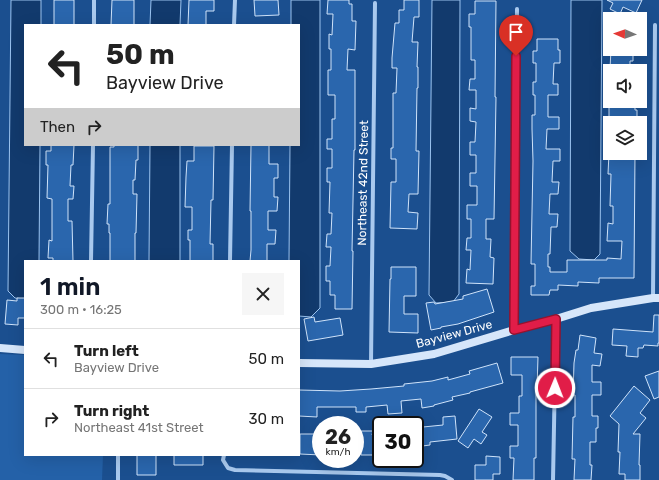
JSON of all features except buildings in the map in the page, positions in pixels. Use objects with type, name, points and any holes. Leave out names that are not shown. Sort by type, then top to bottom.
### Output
[{"type":"street","points":[[94,0],[94,24]]},
{"type":"street","points":[[234,24],[235,0]]},
{"type":"street","name":"Northeast 42nd Street","points":[[371,364],[375,3]]},
{"type":"street","points":[[514,330],[517,9]]},
{"type":"street","points":[[655,25],[656,298]]},
{"type":"street","points":[[91,260],[93,146]]},
{"type":"street","points":[[230,260],[232,146]]},
{"type":"street","name":"Bayview Drive","points":[[300,363],[371,364],[434,354],[591,308],[656,298]]},
{"type":"street","points":[[553,480],[556,319]]},
{"type":"street","points":[[0,348],[24,350]]},
{"type":"street","points":[[118,456],[118,480]]},
{"type":"street","points":[[224,456],[223,460],[228,468],[235,470],[440,475],[451,479]]},
{"type":"shaded area","points":[[11,0],[41,0],[41,24],[24,24],[24,146],[40,146],[39,260],[24,260],[24,299],[15,298],[8,291]]},
{"type":"shaded area","points":[[151,0],[181,0],[180,24],[150,24]]},
{"type":"shaded area","points":[[291,0],[320,0],[320,308],[311,317],[300,316],[300,260],[289,260],[290,146],[300,146],[300,24],[291,24]]},
{"type":"shaded area","points":[[432,0],[460,0],[459,294],[453,302],[436,303],[429,295]]},
{"type":"shaded area","points":[[571,0],[602,0],[600,254],[594,260],[579,259],[570,251]]},
{"type":"shaded area","points":[[150,146],[180,146],[180,260],[149,260]]},
{"type":"shaded area","points":[[0,354],[24,355],[24,456],[103,456],[102,480],[0,480]]},
{"type":"route","points":[[516,56],[514,330],[556,319],[555,388]]}]
